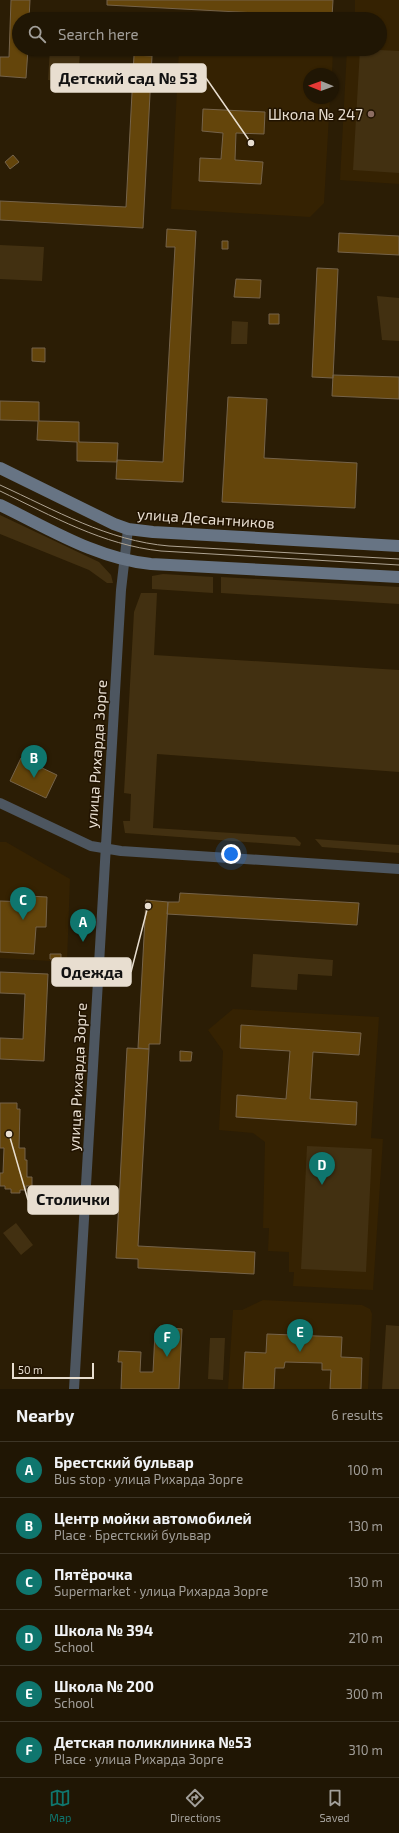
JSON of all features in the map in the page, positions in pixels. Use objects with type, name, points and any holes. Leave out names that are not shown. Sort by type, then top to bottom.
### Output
[{"type":"street","name":"улица Десантников","points":[[0,468],[102,518],[128,528],[153,532],[399,546]]},
{"type":"street","points":[[0,505],[94,550],[124,560],[151,564],[399,577]]},
{"type":"street","name":"улица Рихарда Зорге","points":[[74,1389],[105,849],[124,560],[128,528]]},
{"type":"street","points":[[0,803],[91,846],[105,849],[399,869]]},
{"type":"shaded area","name":"Школа № 247","points":[[355,0],[399,0],[399,184],[340,180],[347,56],[387,56],[387,12],[355,12]]},
{"type":"shaded area","points":[[387,50],[399,51],[399,173],[353,170],[360,56],[387,56]]},
{"type":"shaded area","points":[[50,56],[80,56],[78,83],[48,80]]},
{"type":"shaded area","points":[[179,56],[333,56],[332,68],[303,68],[303,104],[330,104],[324,203],[310,217],[171,209]]},
{"type":"shaded area","points":[[0,245],[44,247],[42,281],[0,279]]},
{"type":"shaded area","points":[[377,296],[399,298],[399,341],[382,340]]},
{"type":"shaded area","points":[[232,321],[248,322],[247,344],[231,344]]},
{"type":"shaded area","points":[[0,515],[99,562],[111,575],[113,583],[107,583],[89,570],[0,534]]},
{"type":"shaded area","points":[[163,574],[213,577],[213,593],[152,589],[152,576]]},
{"type":"shaded area","points":[[221,577],[399,587],[399,604],[221,593]]},
{"type":"shaded area","points":[[141,593],[157,593],[154,655],[399,670],[399,772],[157,754],[153,828],[295,837],[301,843],[300,846],[125,833],[123,821],[130,821],[131,794],[124,793],[134,612]]},
{"type":"shaded area","points":[[315,839],[399,845],[399,853],[322,847]]},
{"type":"shaded area","points":[[0,842],[6,842],[70,879],[67,962],[0,958]]},
{"type":"shaded area","points":[[253,954],[333,960],[332,976],[298,974],[297,990],[251,987]]},
{"type":"shaded area","points":[[233,1009],[379,1017],[371,1138],[383,1139],[373,1290],[293,1286],[294,1272],[289,1272],[289,1252],[268,1251],[269,1228],[263,1228],[265,1142],[253,1133],[219,1130],[223,1051],[208,1030]]},
{"type":"shaded area","points":[[307,1146],[372,1149],[366,1272],[301,1269]]},
{"type":"shaded area","points":[[16,1223],[33,1245],[21,1255],[3,1233]]},
{"type":"shaded area","points":[[263,1300],[362,1305],[370,1309],[372,1314],[368,1389],[228,1389],[233,1310],[242,1310]]},
{"type":"shaded area","points":[[386,1325],[399,1326],[399,1389],[382,1389]]},
{"type":"shaded area","points":[[210,1338],[225,1338],[223,1380],[208,1379]]},
{"type":"building","points":[[11,0],[30,0],[29,12],[12,12],[12,56],[28,56],[26,78],[0,76],[0,57],[9,57]]},
{"type":"building","points":[[107,0],[333,0],[332,12],[238,12],[107,5]]},
{"type":"building","points":[[134,56],[152,56],[143,228],[0,220],[0,201],[126,207]]},
{"type":"building","points":[[203,109],[265,112],[264,134],[236,133],[235,160],[263,162],[261,184],[199,181],[200,158],[221,159],[223,133],[202,131]]},
{"type":"building","points":[[13,155],[19,162],[10,169],[5,162]]},
{"type":"building","points":[[167,229],[196,231],[183,482],[116,479],[117,460],[163,462],[175,247],[166,247]]},
{"type":"building","points":[[339,233],[399,236],[399,255],[338,252]]},
{"type":"building","points":[[222,241],[228,241],[228,249],[222,249]]},
{"type":"building","points":[[317,268],[338,269],[333,378],[312,377]]},
{"type":"building","points":[[236,279],[261,280],[260,298],[234,297]]},
{"type":"building","points":[[269,314],[279,314],[279,324],[269,324]]},
{"type":"building","points":[[32,348],[45,348],[45,362],[32,361]]},
{"type":"building","points":[[333,375],[399,377],[399,399],[332,396]]},
{"type":"building","points":[[228,397],[267,399],[264,458],[357,463],[355,508],[222,502]]},
{"type":"building","points":[[0,401],[39,402],[39,421],[79,422],[79,442],[118,443],[117,462],[77,461],[77,442],[37,440],[38,421],[0,420]]},
{"type":"building","points":[[21,758],[57,775],[46,798],[10,781]]},
{"type":"building","points":[[180,893],[359,903],[357,925],[167,914],[168,902],[179,902]]},
{"type":"building","points":[[27,896],[47,897],[46,927],[36,927],[34,954],[0,952],[0,901],[27,902]]},
{"type":"building","points":[[146,900],[168,902],[160,1044],[149,1044],[149,1049],[138,1048]]},
{"type":"building","points":[[50,954],[61,954],[61,959],[50,959]]},
{"type":"building","points":[[0,972],[48,974],[44,1061],[0,1059],[0,1038],[23,1039],[25,994],[0,993]]},
{"type":"building","points":[[241,1025],[361,1033],[359,1055],[313,1052],[310,1099],[357,1102],[356,1125],[236,1117],[237,1095],[286,1099],[290,1051],[240,1048]]},
{"type":"building","points":[[127,1048],[149,1049],[138,1246],[255,1252],[254,1274],[138,1268],[138,1259],[116,1258]]},
{"type":"building","points":[[180,1051],[192,1052],[191,1061],[180,1061]]},
{"type":"building","points":[[0,1103],[17,1103],[17,1109],[20,1109],[19,1148],[25,1148],[27,1177],[32,1177],[32,1186],[26,1186],[26,1190],[20,1190],[20,1193],[11,1193],[11,1189],[5,1189],[5,1186],[0,1186],[0,1173],[3,1173],[4,1148],[0,1148]]},
{"type":"building","points":[[160,1326],[166,1326],[166,1334],[170,1334],[170,1328],[182,1329],[179,1389],[121,1389],[122,1362],[118,1362],[119,1351],[141,1352],[140,1372],[153,1372],[155,1333],[159,1333]]},
{"type":"building","points":[[267,1334],[342,1337],[341,1357],[362,1358],[361,1389],[330,1389],[331,1370],[322,1370],[322,1363],[285,1362],[284,1368],[275,1368],[274,1389],[243,1389],[245,1352],[266,1353]]},
{"type":"tram line","points":[[0,485],[82,523],[125,538],[146,543],[169,546],[399,559]]},
{"type":"tram line","points":[[0,491],[78,528],[119,543],[140,548],[161,551],[399,565]]},
{"type":"place","name":"Школа № 247","points":[[371,114]]},
{"type":"place","name":"Детский сад № 53","points":[[251,143]]},
{"type":"place","name":"Центр мойки автомобилей","points":[[34,778]]},
{"type":"place","name":"Одежда","points":[[148,906]]},
{"type":"place","name":"Пятёрочка","points":[[23,920]]},
{"type":"place","name":"Брестский бульвар","points":[[83,942]]},
{"type":"place","name":"Столички","points":[[9,1134]]},
{"type":"place","name":"Школа № 394","points":[[322,1185]]},
{"type":"place","name":"Школа № 200","points":[[300,1352]]},
{"type":"place","name":"Детская поликлиника №53","points":[[167,1357]]}]
